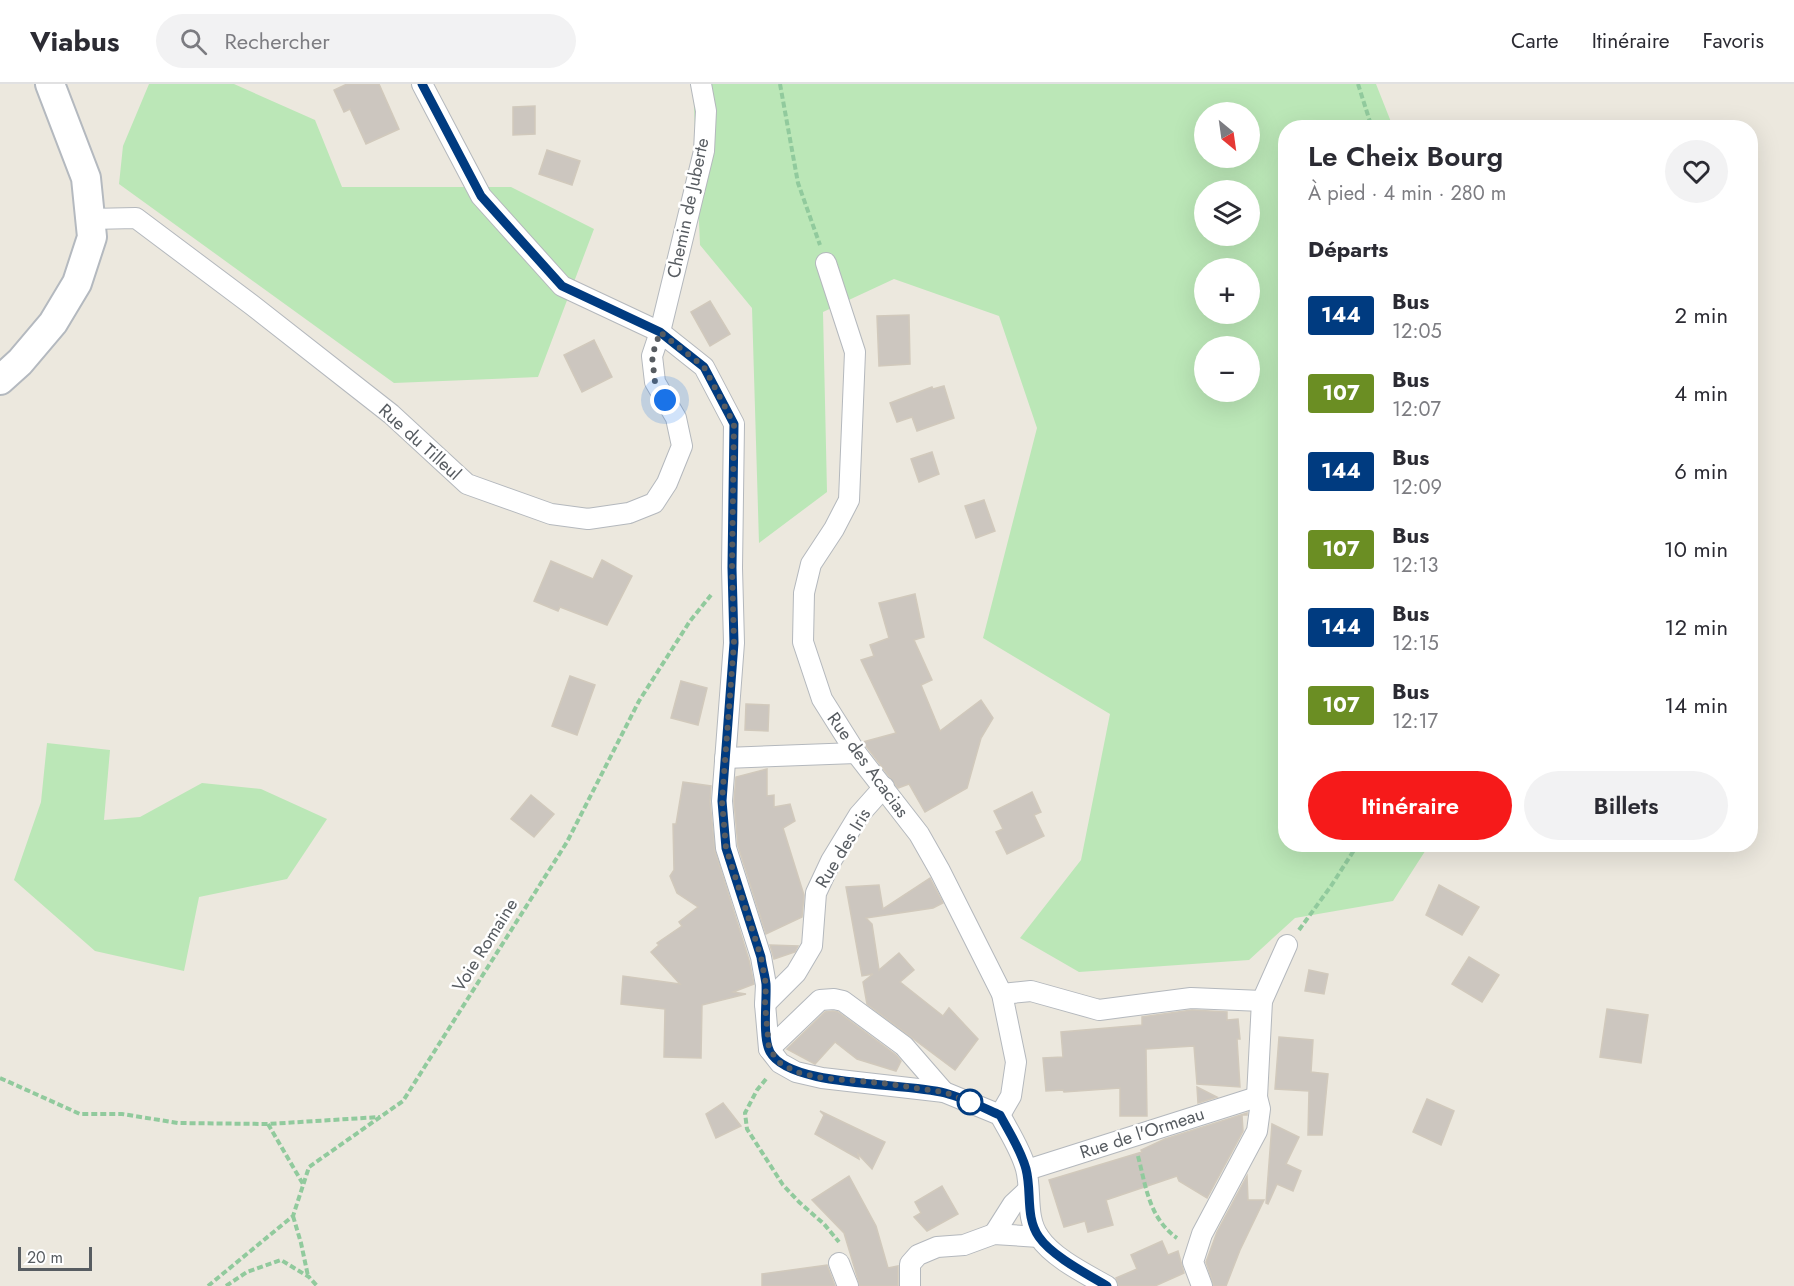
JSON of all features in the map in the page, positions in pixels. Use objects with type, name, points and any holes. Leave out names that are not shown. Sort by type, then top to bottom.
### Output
[{"type":"street","points":[[0,380],[20,362],[53,323],[77,283],[92,237],[86,178],[50,84]]},
{"type":"street","points":[[422,84],[481,196],[562,286],[660,332],[704,367],[734,424],[732,568],[734,643],[722,801],[726,848],[761,957],[766,985],[765,1004],[774,1056],[796,1072],[822,1078],[944,1092],[1000,1115],[1018,1147],[1027,1180],[1031,1217],[1039,1237],[1067,1262],[1107,1286]]},
{"type":"street","name":"Chemin de Juberte","points":[[660,332],[704,151],[706,111],[701,84]]},
{"type":"street","name":"Rue du Tilleul","points":[[90,219],[136,218],[391,414],[467,484],[551,514],[588,519],[629,513],[654,503],[668,483],[682,446],[676,418],[655,382],[652,356],[660,332]]},
{"type":"street","name":"Rue des Acacias","points":[[826,263],[855,352],[849,500],[834,529],[811,564],[804,593],[803,642],[822,699],[856,753],[919,834],[1002,994],[1016,1062],[1011,1096],[1000,1115]]},
{"type":"street","points":[[725,758],[856,753]]},
{"type":"street","name":"Rue des Iris","points":[[765,1004],[796,973],[812,946],[816,893],[831,861],[859,814],[884,788]]},
{"type":"street","points":[[1202,1286],[1193,1262],[1202,1234],[1257,1131],[1260,1109],[1257,1096],[1262,1001],[1287,945]]},
{"type":"street","points":[[1002,994],[1031,991],[1099,1010],[1191,998],[1262,1001]]},
{"type":"street","points":[[774,1056],[820,1000],[834,999],[843,1001],[904,1046],[944,1092]]},
{"type":"street","name":"Rue de l'Ormeau","points":[[1027,1180],[1133,1138],[1257,1096]]},
{"type":"street","points":[[994,1233],[1027,1180]]},
{"type":"street","points":[[910,1286],[910,1264],[918,1255],[937,1247],[964,1245],[994,1233],[1039,1237]]},
{"type":"street","points":[[839,1263],[848,1286]]},
{"type":"path","points":[[780,84],[798,183],[826,263]]},
{"type":"path","points":[[1358,84],[1369,120]]},
{"type":"path","name":"Voie Romaine","points":[[292,1216],[309,1167],[403,1101],[567,842],[639,701],[690,621],[732,568]]},
{"type":"path","points":[[1287,945],[1331,886],[1353,852]]},
{"type":"path","points":[[774,1056],[745,1113],[747,1129],[783,1185],[798,1202],[824,1224],[840,1243],[839,1263]]},
{"type":"path","points":[[0,1078],[80,1114],[122,1114],[178,1123],[268,1124],[381,1117]]},
{"type":"path","points":[[268,1124],[303,1185]]},
{"type":"path","points":[[1133,1138],[1150,1203],[1166,1230],[1196,1252]]},
{"type":"path","points":[[208,1286],[292,1216],[302,1243],[309,1277]]},
{"type":"path","points":[[226,1286],[247,1272],[281,1260],[309,1277],[316,1286]]},
{"type":"green space","points":[[149,84],[234,84],[315,120],[342,187],[511,187],[594,229],[538,377],[394,383],[119,184],[123,146]]},
{"type":"green space","points":[[693,84],[1376,84],[1390,120],[1278,120],[1278,852],[1424,852],[1393,901],[1295,918],[1249,960],[1079,972],[1020,938],[1081,860],[1110,714],[983,638],[1037,428],[999,316],[894,279],[823,312],[827,492],[759,543],[752,308],[700,245]]},
{"type":"green space","points":[[47,743],[110,750],[104,820],[140,817],[202,783],[261,789],[327,819],[287,879],[199,897],[184,971],[95,951],[14,880],[41,802]]},
{"type":"building","points":[[347,84],[379,84],[399,129],[366,144],[350,109],[344,112],[334,90]]},
{"type":"building","points":[[535,106],[535,134],[513,135],[513,107]]},
{"type":"building","points":[[547,150],[580,161],[572,185],[539,174]]},
{"type":"building","points":[[710,301],[730,334],[710,346],[691,312]]},
{"type":"building","points":[[909,315],[910,364],[879,366],[877,316]]},
{"type":"building","points":[[594,340],[612,377],[582,392],[564,355]]},
{"type":"building","points":[[944,386],[954,418],[917,431],[912,417],[897,422],[890,403],[932,387],[933,389]]},
{"type":"building","points":[[932,452],[939,474],[919,482],[911,459]]},
{"type":"building","points":[[984,500],[995,531],[976,538],[965,506]]},
{"type":"building","points":[[602,560],[632,576],[607,625],[560,607],[558,611],[534,601],[551,561],[593,579]]},
{"type":"building","points":[[915,594],[924,637],[914,640],[932,680],[921,685],[940,731],[981,700],[993,718],[981,738],[967,788],[925,812],[909,784],[898,788],[863,742],[896,733],[861,660],[874,656],[870,645],[889,638],[879,603]]},
{"type":"building","points":[[570,676],[595,685],[577,735],[552,726]]},
{"type":"building","points":[[681,681],[707,688],[698,725],[671,718]]},
{"type":"building","points":[[746,704],[769,705],[768,731],[745,730]]},
{"type":"building","points":[[767,769],[767,796],[774,795],[774,807],[790,804],[795,821],[783,828],[804,895],[802,917],[766,934],[738,846],[734,801],[736,777]]},
{"type":"building","points":[[683,782],[711,786],[710,802],[715,851],[749,960],[754,984],[733,992],[746,994],[702,1005],[701,1058],[664,1057],[665,1009],[621,1004],[623,976],[680,984],[651,952],[659,945],[657,943],[682,926],[679,922],[698,907],[677,893],[670,876],[674,870],[673,824],[676,824]]},
{"type":"building","points":[[1032,792],[1041,812],[1034,815],[1044,836],[1007,854],[996,832],[1003,829],[994,811]]},
{"type":"building","points":[[531,795],[554,814],[534,837],[511,819]]},
{"type":"building","points":[[930,878],[943,903],[933,908],[866,918],[872,924],[879,970],[899,953],[914,970],[900,982],[943,1016],[949,1008],[978,1039],[955,1070],[867,1004],[863,982],[873,974],[862,976],[846,887],[879,885],[883,909]]},
{"type":"building","points":[[1439,885],[1479,907],[1462,935],[1426,915]]},
{"type":"building","points":[[770,945],[798,946],[795,952],[774,959]]},
{"type":"building","points":[[1469,957],[1499,975],[1482,1002],[1452,984]]},
{"type":"building","points":[[1309,970],[1328,974],[1324,994],[1305,991]]},
{"type":"building","points":[[1607,1009],[1648,1015],[1641,1063],[1600,1057]]},
{"type":"building","points":[[1192,1010],[1227,1012],[1227,1020],[1238,1019],[1240,1087],[1197,1084],[1194,1046],[1146,1049],[1147,1116],[1120,1116],[1120,1088],[1046,1091],[1043,1058],[1063,1057],[1061,1032],[1142,1025],[1142,1017]]},
{"type":"building","points":[[825,1012],[838,1012],[896,1055],[901,1061],[896,1071],[857,1059],[835,1042],[815,1064],[787,1049]]},
{"type":"building","points":[[1279,1037],[1313,1040],[1311,1072],[1328,1074],[1322,1135],[1308,1135],[1309,1091],[1275,1089]]},
{"type":"building","points":[[1197,1087],[1217,1097],[1198,1103]]},
{"type":"building","points":[[1427,1099],[1454,1111],[1441,1145],[1413,1132]]},
{"type":"building","points":[[723,1103],[741,1126],[716,1138],[706,1114]]},
{"type":"building","points":[[820,1111],[885,1142],[872,1169],[858,1154],[859,1159],[815,1134],[824,1115]]},
{"type":"building","points":[[1247,1113],[1247,1115],[1242,1115],[1243,1131],[1207,1198],[1179,1181],[1177,1176],[1106,1200],[1113,1225],[1088,1232],[1085,1221],[1064,1227],[1049,1180],[1142,1152],[1141,1150],[1165,1139]]},
{"type":"building","points":[[1272,1124],[1299,1137],[1286,1164],[1301,1171],[1293,1191],[1277,1184],[1268,1204],[1266,1203]]},
{"type":"building","points":[[849,1176],[876,1226],[888,1268],[898,1266],[898,1286],[860,1286],[844,1233],[812,1200]]},
{"type":"building","points":[[1247,1176],[1248,1200],[1264,1200],[1226,1286],[1214,1286],[1206,1262],[1217,1232]]},
{"type":"building","points":[[942,1186],[958,1214],[927,1231],[914,1217],[921,1213],[915,1202]]},
{"type":"building","points":[[1162,1241],[1168,1255],[1178,1251],[1184,1273],[1155,1286],[1119,1286],[1116,1278],[1137,1269],[1131,1255]]},
{"type":"building","points":[[827,1265],[835,1286],[762,1286],[762,1274]]},
{"type":"bus line","name":"144","points":[[422,84],[481,196],[562,286],[660,332],[704,367],[734,424],[732,568],[734,643],[722,801],[726,848],[761,957],[766,985],[765,1004],[769,1049],[774,1058],[796,1072],[822,1078],[944,1092],[1000,1115],[1018,1147],[1027,1170],[1031,1217],[1039,1237],[1067,1262],[1107,1286]]},
{"type":"route","points":[[665,400],[655,382],[652,356],[660,332],[704,367],[734,424],[732,568],[734,643],[722,801],[726,848],[761,957],[766,985],[765,1004],[769,1049],[774,1058],[796,1072],[822,1078],[944,1092],[970,1102]]}]
